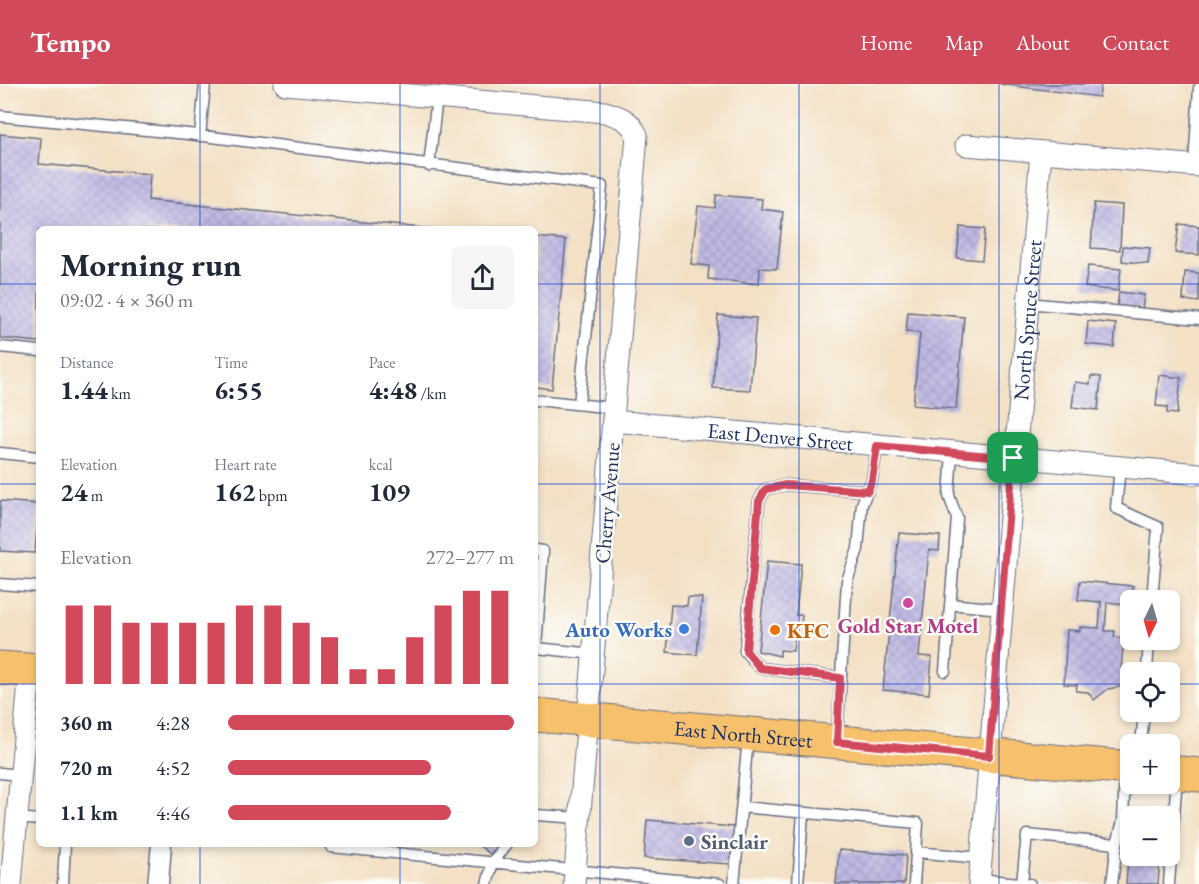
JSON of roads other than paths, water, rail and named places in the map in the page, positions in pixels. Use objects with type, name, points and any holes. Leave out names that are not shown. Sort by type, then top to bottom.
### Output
[{"type":"main road","name":"East North Street","points":[[538,715],[989,756],[1120,760]]},
{"type":"street","points":[[285,84],[437,98]]},
{"type":"street","name":"Cherry Avenue","points":[[437,98],[605,112],[621,117],[632,124],[637,135],[638,148],[575,877]]},
{"type":"street","points":[[966,145],[1196,166]]},
{"type":"street","name":"North Spruce Street","points":[[979,882],[1013,458],[1041,152]]},
{"type":"street","name":"East Denver Street","points":[[614,414],[877,446],[1199,474]]},
{"type":"street","points":[[11,884],[7,845],[17,818],[10,774],[23,670]]},
{"type":"lane","points":[[200,136],[205,84]]},
{"type":"lane","points":[[1194,84],[1199,90],[1196,166]]},
{"type":"lane","points":[[429,166],[437,98]]},
{"type":"lane","points":[[0,116],[200,136],[602,186],[579,404]]},
{"type":"lane","points":[[1027,303],[1199,319]]},
{"type":"lane","points":[[0,347],[36,351]]},
{"type":"lane","points":[[538,400],[579,404],[614,414]]},
{"type":"lane","points":[[837,742],[847,581],[858,549],[862,504],[872,480],[877,446]]},
{"type":"lane","points":[[945,671],[957,518],[949,496],[952,452]]},
{"type":"lane","points":[[0,453],[36,457]]},
{"type":"lane","points":[[1120,468],[1116,508],[1158,527],[1153,590]]},
{"type":"lane","points":[[840,678],[760,668],[746,651],[759,501],[766,489],[786,485],[868,491]]},
{"type":"lane","points":[[538,550],[543,551],[538,620]]},
{"type":"lane","points":[[0,584],[36,587]]},
{"type":"lane","points":[[950,604],[1001,609]]},
{"type":"lane","points":[[538,648],[595,654]]},
{"type":"lane","points":[[734,884],[749,734]]},
{"type":"lane","points":[[1176,806],[1182,773]]},
{"type":"lane","points":[[742,807],[918,823],[914,884]]},
{"type":"lane","points":[[798,884],[803,813]]},
{"type":"lane","points":[[538,815],[580,818]]},
{"type":"lane","points":[[17,818],[36,820]]},
{"type":"lane","points":[[979,882],[1026,884],[1027,835],[1117,844]]},
{"type":"lane","points":[[1112,884],[1120,837]]},
{"type":"lane","points":[[63,884],[65,847]]},
{"type":"lane","points":[[153,884],[157,847]]},
{"type":"lane","points":[[163,884],[166,847]]},
{"type":"lane","points":[[331,847],[493,862],[575,877],[720,884]]},
{"type":"lane","points":[[487,884],[493,862],[505,847]]},
{"type":"lane","points":[[916,852],[981,858]]},
{"type":"lane","points":[[1169,884],[1170,866]]},
{"type":"place","name":"Gold Star Motel","points":[[908,603]]},
{"type":"place","name":"Auto Works","points":[[684,629]]},
{"type":"place","name":"KFC","points":[[775,630]]},
{"type":"place","name":"Sinclair","points":[[689,841]]}]
